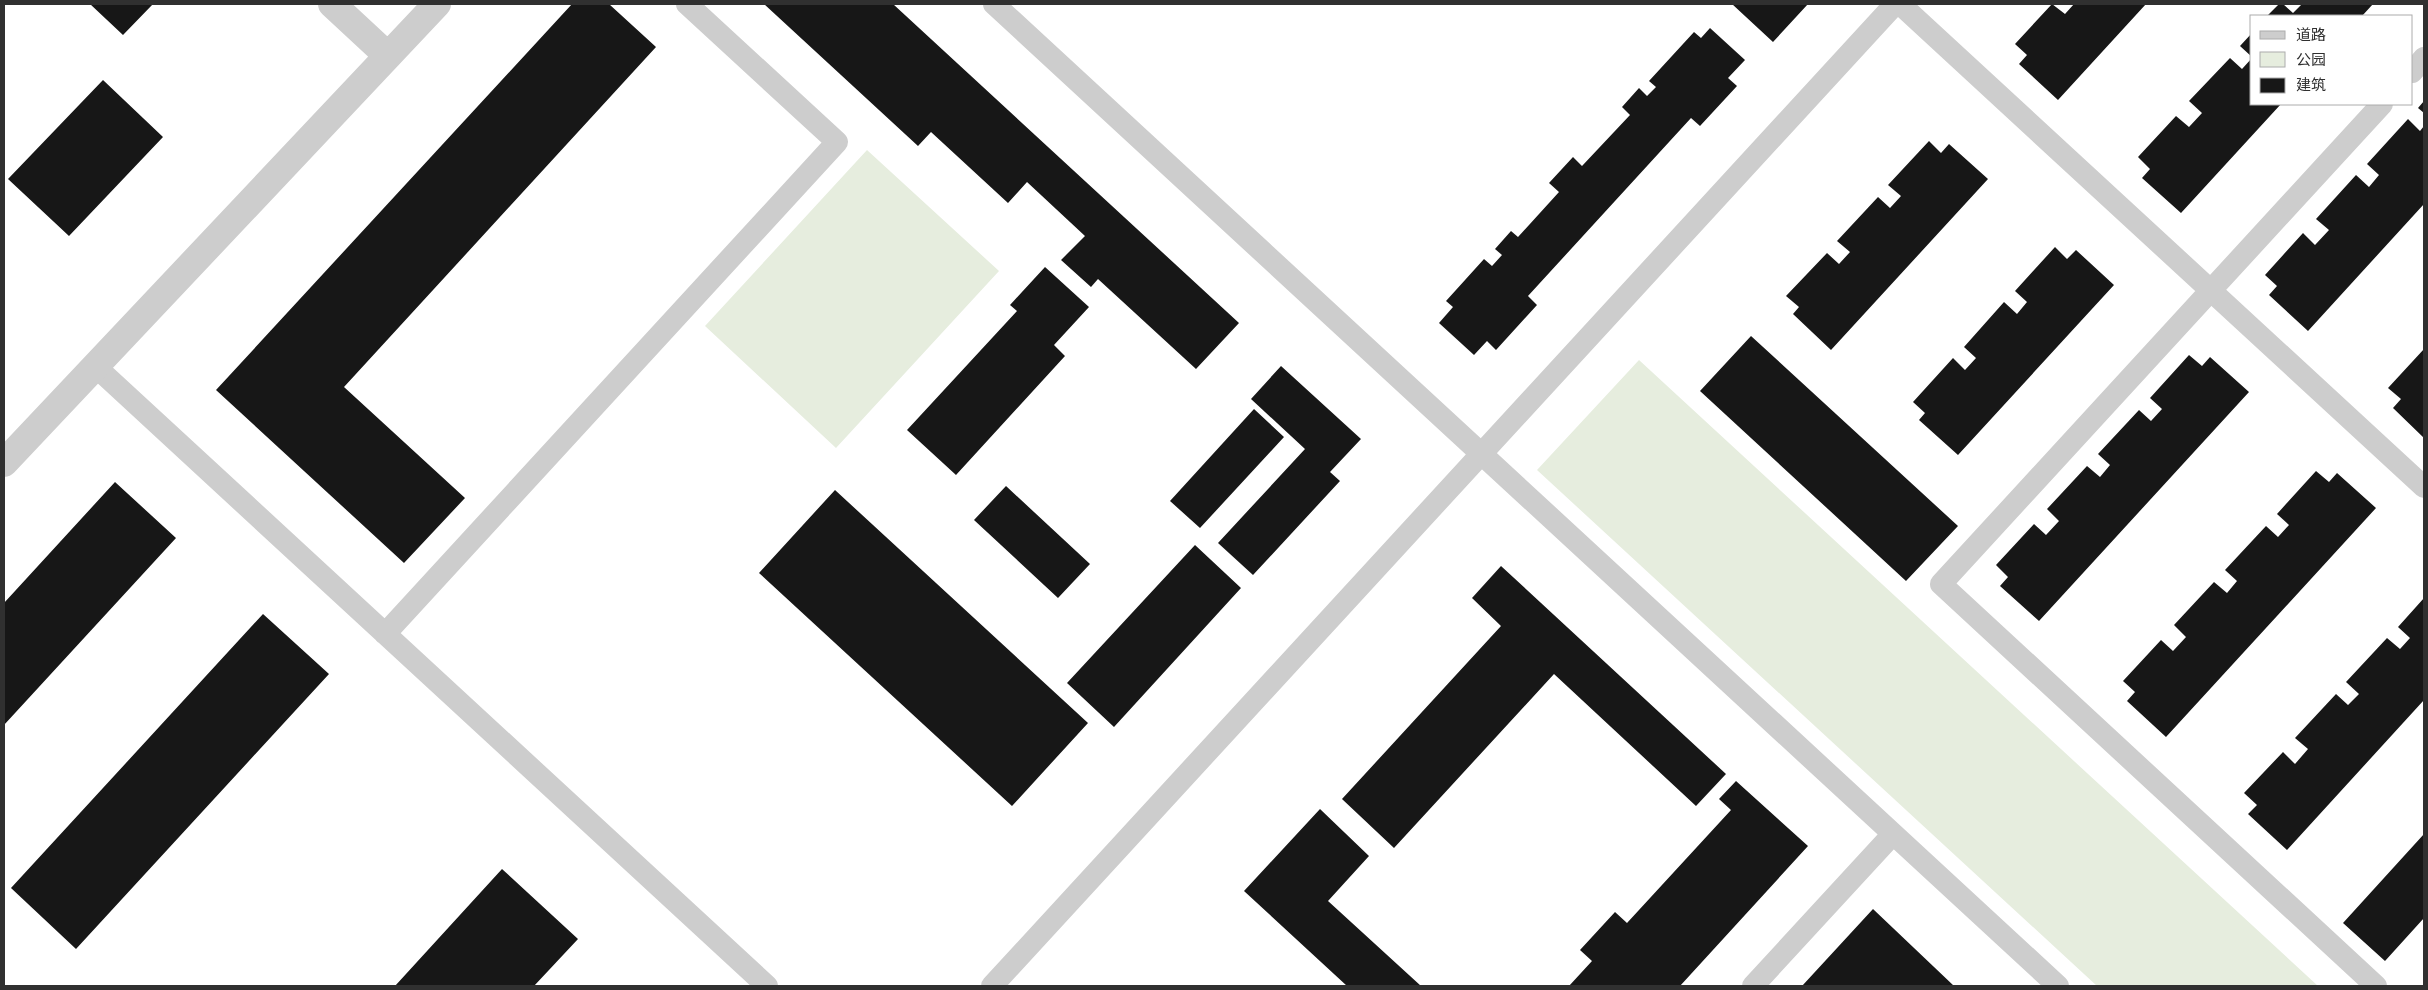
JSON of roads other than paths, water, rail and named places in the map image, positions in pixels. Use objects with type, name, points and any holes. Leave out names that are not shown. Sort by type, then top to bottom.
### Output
[{"type":"street","points":[[332,4],[388,56]]},
{"type":"street","points":[[4,463],[437,4]]},
{"type":"lane","points":[[384,634],[837,142],[687,4]]},
{"type":"lane","points":[[994,4],[2058,986]]},
{"type":"lane","points":[[992,986],[1895,4]]},
{"type":"lane","points":[[1900,4],[2424,487]]},
{"type":"lane","points":[[2413,71],[2424,58]]},
{"type":"lane","points":[[2376,986],[1941,584],[2381,105]]},
{"type":"lane","points":[[95,366],[767,986]]},
{"type":"lane","points":[[1753,986],[1893,834]]}]
